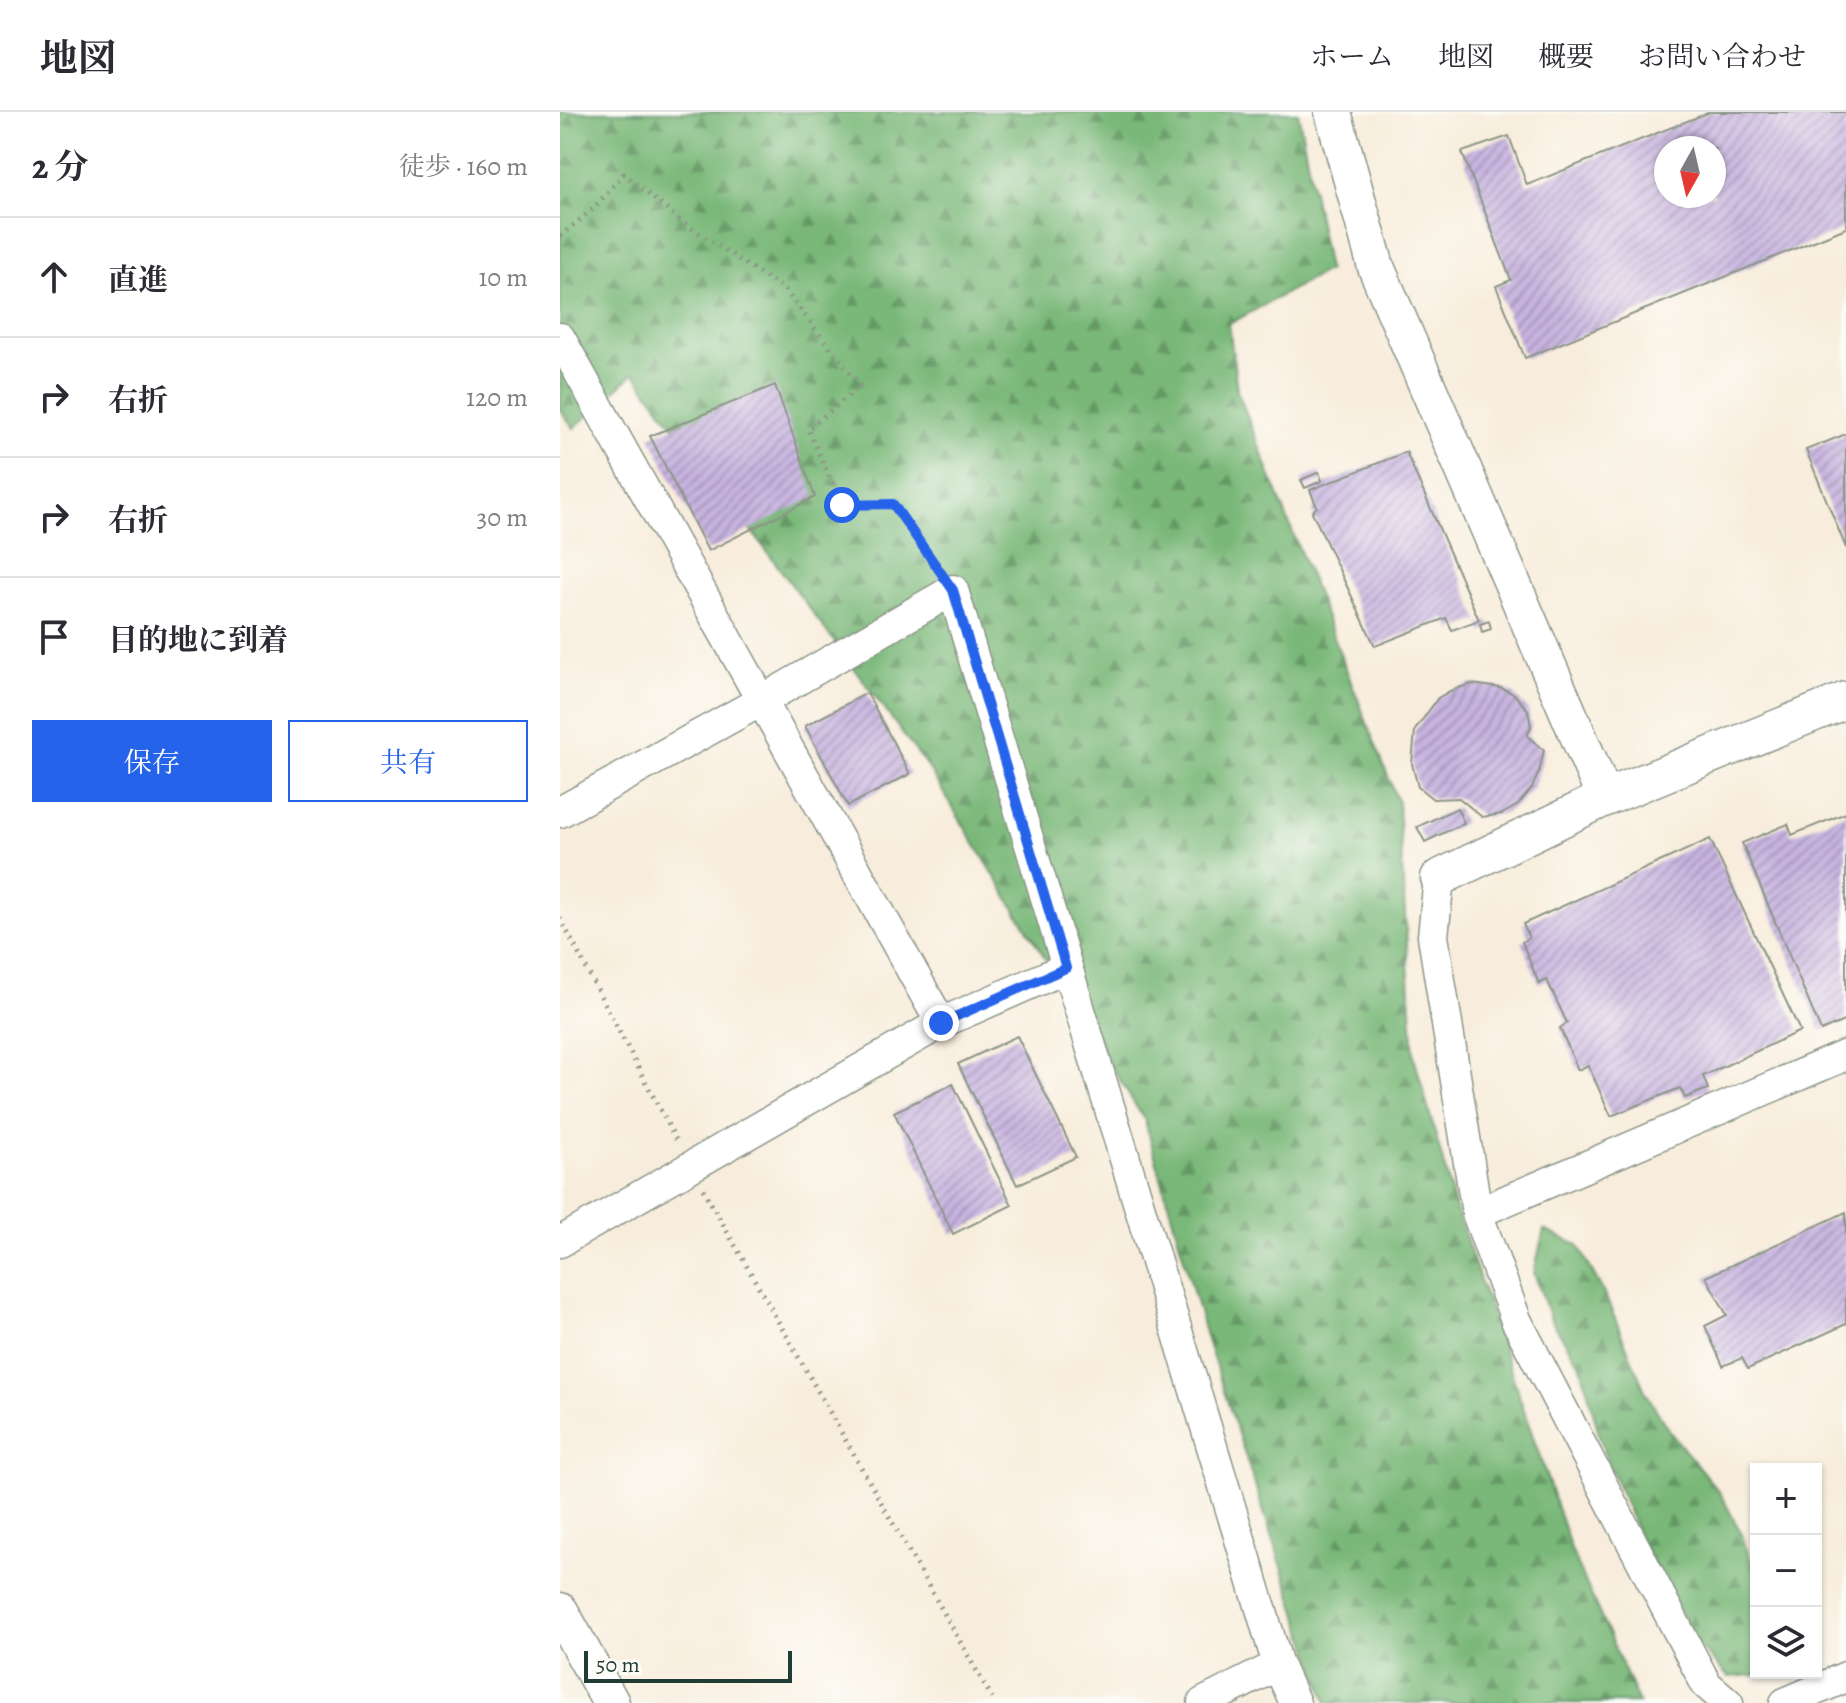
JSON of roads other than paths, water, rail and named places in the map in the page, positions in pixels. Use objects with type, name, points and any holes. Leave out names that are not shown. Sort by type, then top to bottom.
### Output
[{"type":"street","points":[[1333,112],[1376,267],[1605,798]]},
{"type":"street","points":[[560,338],[941,1023]]},
{"type":"street","points":[[560,812],[953,590],[1278,1665],[1295,1703]]},
{"type":"street","points":[[1728,1703],[1706,1684],[1516,1320],[1477,1213],[1433,936],[1439,878],[1605,798],[1846,700]]},
{"type":"street","points":[[560,1242],[941,1023],[1066,968]]},
{"type":"street","points":[[1477,1213],[1846,1055]]},
{"type":"street","points":[[560,1611],[611,1703]]},
{"type":"street","points":[[1203,1703],[1278,1665]]},
{"type":"street","points":[[1785,1703],[1846,1677]]}]
